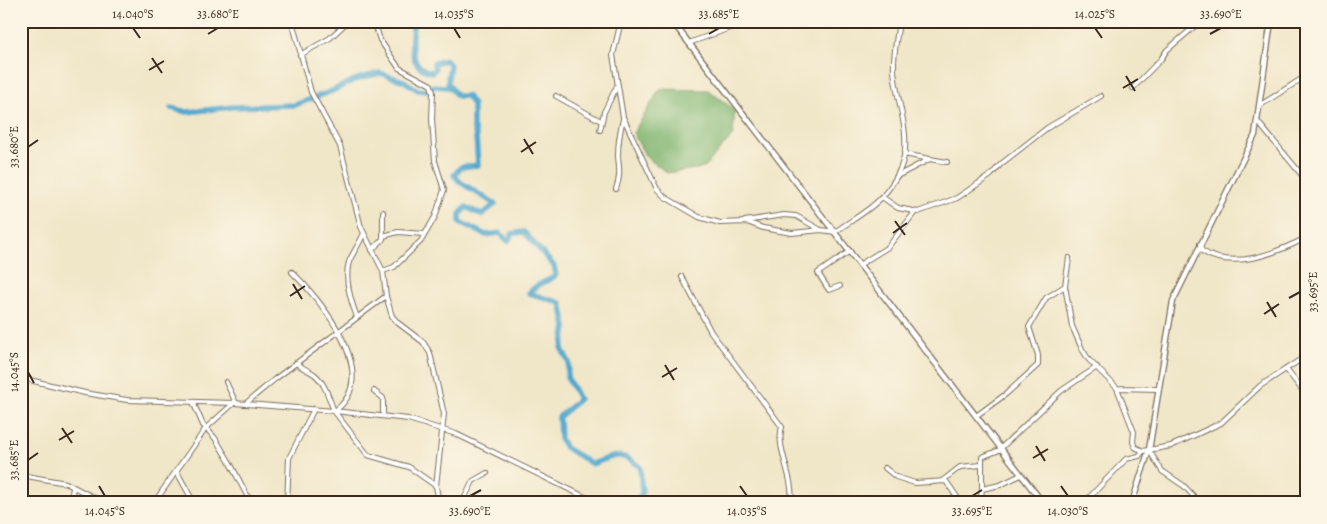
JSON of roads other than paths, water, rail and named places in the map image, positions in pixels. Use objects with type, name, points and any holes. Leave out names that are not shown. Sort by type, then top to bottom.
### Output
[{"type":"street","points":[[292,21],[313,97],[340,146],[364,233],[383,271],[386,296],[394,320],[424,342],[430,352],[443,409],[436,486],[439,503]]},
{"type":"street","points":[[300,54],[330,38],[348,21]]},
{"type":"street","points":[[374,21],[380,40],[399,68],[404,73],[427,81],[433,92],[432,119],[435,161],[444,190],[433,220],[416,247],[394,267],[383,271]]},
{"type":"street","points":[[621,21],[613,55],[623,117],[654,182],[664,197],[699,217],[728,224],[784,215],[796,216],[821,230]]},
{"type":"street","points":[[672,21],[1043,503]]},
{"type":"street","points":[[689,43],[749,21]]},
{"type":"street","points":[[741,222],[792,234],[821,230],[835,232],[882,197],[897,176],[904,154],[906,132],[894,68],[899,21]]},
{"type":"street","points":[[1133,88],[1161,59],[1167,50],[1201,21]]},
{"type":"street","points":[[1132,503],[1139,486],[1174,301],[1200,244],[1251,144],[1259,106],[1271,21]]},
{"type":"street","points":[[1259,106],[1306,76]]},
{"type":"street","points":[[600,130],[601,121],[617,86]]},
{"type":"street","points":[[556,96],[601,121]]},
{"type":"street","points":[[882,197],[898,208],[915,212],[956,198],[996,171],[1001,164],[1047,128],[1101,96]]},
{"type":"street","points":[[616,189],[621,168],[618,158],[618,142],[623,117]]},
{"type":"street","points":[[1256,121],[1306,180]]},
{"type":"street","points":[[904,154],[947,162]]},
{"type":"street","points":[[897,176],[930,159]]},
{"type":"street","points":[[382,212],[383,236]]},
{"type":"street","points":[[859,265],[888,247],[915,212]]},
{"type":"street","points":[[372,250],[383,236],[398,232],[424,234]]},
{"type":"street","points":[[358,317],[353,305],[348,273],[349,262],[364,233]]},
{"type":"street","points":[[1200,244],[1202,251],[1211,257],[1230,261],[1260,255],[1306,238]]},
{"type":"street","points":[[840,286],[829,290],[818,273],[850,251]]},
{"type":"street","points":[[1070,258],[1065,286],[1072,326],[1082,350],[1117,388],[1134,432],[1133,442],[1135,448],[1146,451],[1162,471],[1184,486],[1200,503]]},
{"type":"street","points":[[292,272],[308,287],[338,331],[349,356],[352,378],[346,399],[334,411]]},
{"type":"street","points":[[682,277],[711,332],[782,427],[780,434],[784,458],[791,477],[791,503]]},
{"type":"street","points":[[976,416],[1006,394],[1038,365],[1038,355],[1029,327],[1046,298],[1065,286]]},
{"type":"street","points":[[245,404],[296,363],[386,296]]},
{"type":"street","points":[[1084,503],[1126,459],[1138,456],[1146,451],[1171,446],[1221,423],[1254,391],[1306,356]]},
{"type":"street","points":[[296,363],[314,374],[322,383],[334,411],[368,455],[409,467],[436,486]]},
{"type":"street","points":[[980,503],[982,489],[981,465],[984,455],[1001,449],[1073,380],[1097,367]]},
{"type":"street","points":[[1286,369],[1306,395]]},
{"type":"street","points":[[21,386],[22,378],[118,399],[235,403],[383,415],[408,419],[442,429],[494,451],[589,499]]},
{"type":"street","points":[[226,382],[235,403]]},
{"type":"street","points":[[1117,388],[1157,390]]},
{"type":"street","points":[[374,391],[383,398],[383,415]]},
{"type":"street","points":[[192,402],[206,428],[221,446],[251,503]]},
{"type":"street","points":[[154,503],[206,428],[235,403]]},
{"type":"street","points":[[287,503],[289,458],[314,409]]},
{"type":"street","points":[[885,468],[896,477],[922,484],[942,481],[960,467],[981,465]]},
{"type":"street","points":[[177,471],[194,503]]},
{"type":"street","points":[[462,503],[473,481],[486,473]]},
{"type":"street","points":[[982,489],[1000,485],[1021,474]]},
{"type":"street","points":[[21,475],[64,482],[104,503]]},
{"type":"street","points":[[942,481],[952,486],[961,503]]},
{"type":"street","points":[[70,503],[73,488]]},
{"type":"waterway","points":[[414,21],[412,52],[418,65],[432,72],[435,69],[434,63],[446,60],[450,65],[448,81],[450,87],[457,96],[467,96],[473,105],[473,126],[476,136],[478,165],[461,167],[454,175],[460,182],[495,204],[482,215],[466,207],[460,214],[460,222],[486,235],[500,233],[508,241],[512,234],[524,232],[554,266],[556,275],[535,287],[529,293],[561,303],[566,327],[562,349],[569,362],[567,377],[579,399],[559,417],[560,439],[566,448],[592,464],[612,457],[622,456],[640,467],[642,493],[636,503]]},
{"type":"waterway","points":[[171,108],[187,112],[232,107],[295,105],[332,91],[354,80],[380,73],[404,81],[418,90],[430,91],[433,86],[449,87]]}]
